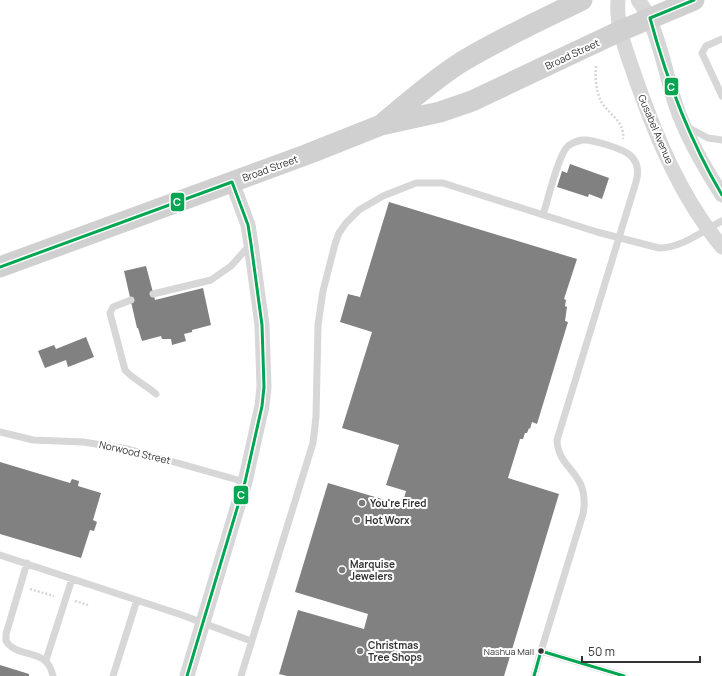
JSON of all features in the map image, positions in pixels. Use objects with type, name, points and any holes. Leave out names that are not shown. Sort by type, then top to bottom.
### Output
[{"type":"main road","name":"Broad Street","points":[[381,125],[424,89],[460,64],[507,36],[582,0]]},
{"type":"main road","name":"Broad Street","points":[[0,267],[232,182],[381,125],[428,115],[472,101],[620,31],[694,0]]},
{"type":"street","name":"Gusabel Avenue","points":[[618,0],[620,31],[637,82],[665,150],[693,207],[722,247]]},
{"type":"street","points":[[638,0],[650,18],[671,90],[684,124],[702,164],[722,195]]},
{"type":"street","points":[[186,676],[245,482],[257,437],[264,387],[262,325],[251,244],[248,225],[232,182]]},
{"type":"lane","points":[[722,39],[706,46],[702,53],[722,96]]},
{"type":"lane","points":[[684,124],[708,138],[722,140]]},
{"type":"lane","points":[[534,676],[581,521],[584,503],[584,492],[580,482],[561,456],[557,440],[636,182],[637,167],[635,162],[627,153],[590,141],[577,141],[568,146],[562,155],[543,215]]},
{"type":"lane","points":[[241,676],[312,443],[316,417],[318,325],[334,244],[346,223],[359,210],[383,196],[416,183],[427,182],[443,183],[543,215],[650,246],[666,248],[682,243],[722,221]]},
{"type":"lane","points":[[153,294],[211,280],[231,266],[251,244]]},
{"type":"lane","points":[[131,300],[113,307],[110,313],[125,370],[130,376],[148,387],[156,394]]},
{"type":"lane","name":"Norwood Street","points":[[0,432],[33,440],[83,442],[128,449],[245,482]]},
{"type":"lane","points":[[0,555],[137,600],[251,641]]},
{"type":"lane","points":[[27,563],[6,634],[6,641],[14,648],[46,660],[51,667],[53,676]]},
{"type":"lane","points":[[46,660],[72,579]]},
{"type":"lane","points":[[113,676],[137,600]]},
{"type":"lane","points":[[541,651],[624,676]]},
{"type":"path","points":[[596,66],[596,82],[600,98],[622,126],[624,132],[622,141]]},
{"type":"path","points":[[30,589],[54,596]]},
{"type":"path","points":[[74,601],[88,605]]},
{"type":"building","points":[[570,164],[609,178],[602,199],[589,194],[588,197],[557,187],[562,171],[567,173]]},
{"type":"building","points":[[389,202],[577,259],[564,299],[566,300],[565,306],[567,307],[565,321],[568,322],[537,424],[532,422],[530,429],[529,428],[527,433],[525,433],[523,439],[520,439],[508,478],[559,494],[504,676],[287,676],[279,674],[298,610],[364,629],[368,614],[295,592],[328,483],[402,505],[406,491],[386,485],[399,445],[342,428],[372,332],[340,322],[348,294],[360,297]]},
{"type":"building","points":[[146,266],[155,300],[203,288],[211,325],[192,330],[192,332],[184,334],[186,341],[172,345],[171,339],[162,339],[161,336],[142,341],[137,328],[124,271]]},
{"type":"building","points":[[86,337],[94,357],[68,367],[66,360],[45,368],[38,351],[54,345],[56,349]]},
{"type":"building","points":[[0,462],[70,483],[72,479],[79,481],[78,486],[101,493],[93,520],[97,522],[94,531],[90,530],[81,558],[0,534]]},
{"type":"building","points":[[0,665],[29,674],[29,676],[0,676]]},
{"type":"transit line","name":"C","points":[[694,0],[650,18],[680,109],[699,153],[722,195]]},
{"type":"transit line","name":"C","points":[[0,267],[232,182],[248,225],[251,244],[262,325],[264,387],[262,406],[245,482],[187,676]]},
{"type":"transit line","name":"C","points":[[534,676],[541,651],[624,676]]},
{"type":"place","name":"You're Fired","points":[[362,503]]},
{"type":"place","name":"Hot Worx","points":[[357,520]]},
{"type":"place","name":"Marquise Jewelers","points":[[342,570]]},
{"type":"place","name":"Christmas Tree Shops","points":[[360,651]]},
{"type":"place","name":"Nashua Mall","points":[[541,651]]}]
